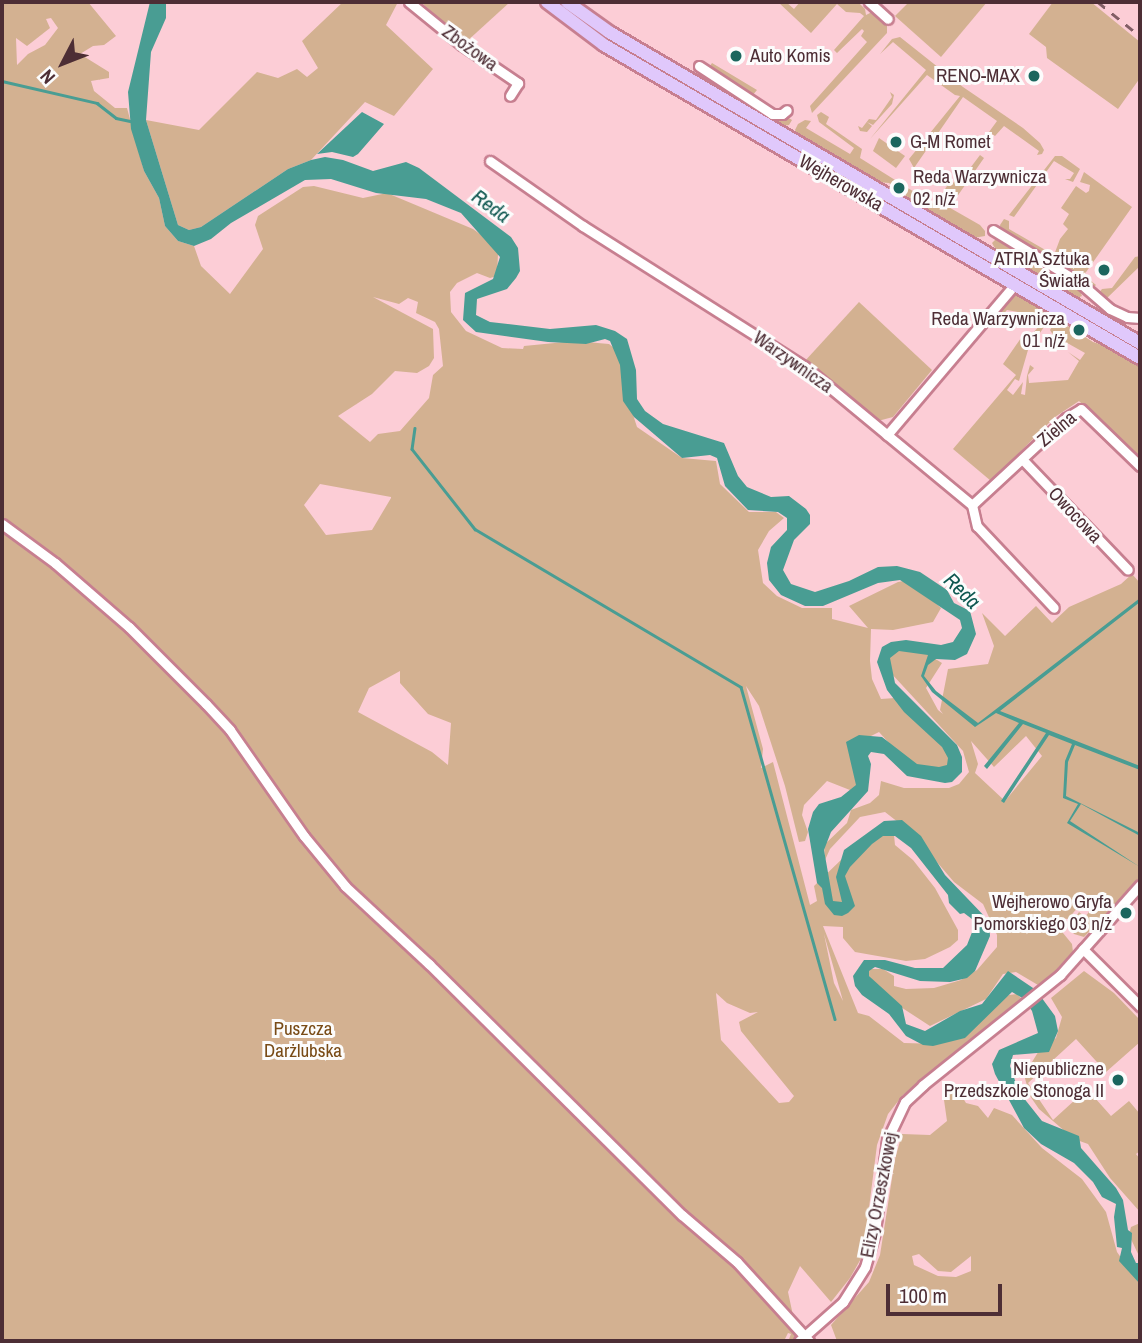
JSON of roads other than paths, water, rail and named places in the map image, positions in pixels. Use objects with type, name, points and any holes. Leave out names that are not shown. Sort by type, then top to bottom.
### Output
[{"type":"main road","name":"Wejherowska","points":[[547,2],[604,45],[1140,358]]},
{"type":"main road","name":"Wejherowska","points":[[567,2],[608,32],[1140,343]]},
{"type":"street","name":"Zbożowa","points":[[410,2],[462,44],[519,83],[510,96]]},
{"type":"street","points":[[869,2],[888,19]]},
{"type":"street","points":[[699,66],[772,114],[782,114],[787,110]]},
{"type":"street","name":"Warzywnicza","points":[[490,161],[583,226],[804,366],[972,506],[977,526],[1055,608]]},
{"type":"street","points":[[993,230],[1079,282],[1110,309],[1127,317],[1140,318]]},
{"type":"street","points":[[887,435],[1015,284]]},
{"type":"street","name":"Zielna","points":[[972,506],[1074,411],[1081,409],[1140,466]]},
{"type":"street","name":"Owocowa","points":[[1022,459],[1128,570]]},
{"type":"street","points":[[2,524],[55,564],[129,627],[206,704],[230,730],[304,836],[345,886],[429,964],[682,1214],[737,1262],[804,1339]]},
{"type":"street","name":"Elizy Orzeszkowej","points":[[804,1339],[843,1302],[865,1267],[876,1231],[887,1140],[905,1102],[923,1084],[1039,993],[1140,885]]},
{"type":"street","points":[[1083,949],[1140,1006]]},
{"type":"water","points":[[150,2],[166,2],[166,18],[151,52],[146,120],[178,225],[189,230],[201,227],[288,169],[311,160],[325,157],[343,160],[373,171],[406,162],[419,168],[511,237],[518,248],[520,271],[516,278],[507,289],[477,299],[476,315],[490,322],[550,329],[596,325],[615,331],[627,339],[636,370],[637,399],[645,411],[663,424],[724,443],[738,476],[747,487],[771,497],[789,496],[806,509],[810,515],[810,524],[794,540],[783,570],[791,584],[815,592],[849,581],[878,567],[897,566],[920,572],[947,590],[954,603],[970,611],[976,634],[967,654],[955,660],[936,659],[928,665],[924,676],[936,691],[978,723],[1140,598],[1140,602],[1000,711],[1140,766],[1140,770],[1075,745],[1068,762],[1066,796],[1140,833],[1140,836],[1081,804],[1070,821],[1140,867],[1067,823],[1078,804],[1063,798],[1065,761],[1072,744],[1049,735],[1004,803],[1001,801],[1046,733],[1023,724],[987,769],[984,766],[1019,723],[996,713],[975,727],[932,692],[921,676],[928,655],[899,651],[890,658],[895,683],[957,745],[962,757],[962,772],[952,782],[945,783],[907,776],[884,754],[871,752],[868,756],[871,764],[868,791],[831,832],[824,850],[833,901],[842,902],[836,877],[844,850],[884,821],[902,820],[921,836],[945,875],[989,921],[990,936],[975,971],[967,978],[950,982],[920,981],[875,967],[869,971],[869,976],[902,1006],[906,1024],[925,1031],[960,1011],[982,1004],[1008,971],[1036,990],[1055,1016],[1058,1031],[1049,1052],[1013,1055],[1010,1066],[1019,1092],[1042,1121],[1079,1136],[1081,1148],[1116,1188],[1123,1200],[1128,1230],[1132,1233],[1131,1252],[1136,1263],[1140,1263],[1140,1284],[1119,1261],[1122,1248],[1117,1247],[1114,1217],[1116,1204],[1102,1197],[1093,1182],[1074,1163],[1041,1144],[1024,1128],[995,1074],[992,1064],[999,1050],[1038,1033],[1032,1011],[1024,999],[1012,992],[965,1038],[933,1046],[923,1045],[906,1036],[889,1014],[862,995],[855,986],[853,976],[864,960],[885,960],[915,968],[943,968],[967,945],[976,922],[964,913],[960,914],[949,903],[948,895],[911,848],[895,836],[883,836],[850,867],[845,876],[855,906],[848,913],[842,916],[834,915],[825,904],[822,888],[817,883],[808,829],[813,812],[819,804],[841,797],[856,785],[846,742],[859,735],[882,737],[917,764],[939,767],[947,765],[948,758],[942,747],[904,712],[887,690],[877,662],[882,647],[891,642],[906,640],[941,645],[953,642],[962,628],[960,620],[900,580],[878,583],[823,606],[805,606],[781,595],[769,580],[767,563],[771,547],[787,530],[787,518],[778,512],[748,510],[725,486],[717,458],[710,455],[682,458],[634,417],[623,401],[620,365],[610,341],[605,339],[586,344],[548,342],[476,332],[463,320],[465,293],[493,279],[500,257],[461,213],[426,199],[376,193],[331,179],[305,180],[231,223],[211,239],[194,246],[178,241],[165,226],[159,198],[144,171],[131,129],[128,92]]},
{"type":"water","points":[[362,112],[384,124],[358,154],[353,157],[332,152],[317,154]]},
{"type":"waterway","points":[[2,81],[97,103],[116,118],[130,121]]},
{"type":"waterway","points":[[415,428],[412,449],[475,529],[741,687],[835,1019]]},
{"type":"railway","points":[[1098,2],[1140,36]]},
{"type":"place","name":"Auto Komis","points":[[736,56]]},
{"type":"place","name":"RENO-MAX","points":[[1034,76]]},
{"type":"place","name":"G-M Romet","points":[[896,142]]},
{"type":"place","name":"Reda Warzywnicza 02 n/ż","points":[[899,188]]},
{"type":"place","name":"ATRIA Sztuka Światła","points":[[1104,270]]},
{"type":"place","name":"Reda Warzywnicza 01 n/ż","points":[[1079,330]]},
{"type":"place","name":"Wejherowo Gryfa Pomorskiego 03 n/ż","points":[[1126,913]]},
{"type":"place","name":"Niepubliczne Przedszkole Stonoga II","points":[[1118,1080]]},
{"type":"water label","name":"Reda","points":[[491,206]]},
{"type":"water label","name":"Reda","points":[[962,591]]},
{"type":"park label","name":"Puszcza Darżlubska","points":[[303,1040]]}]
